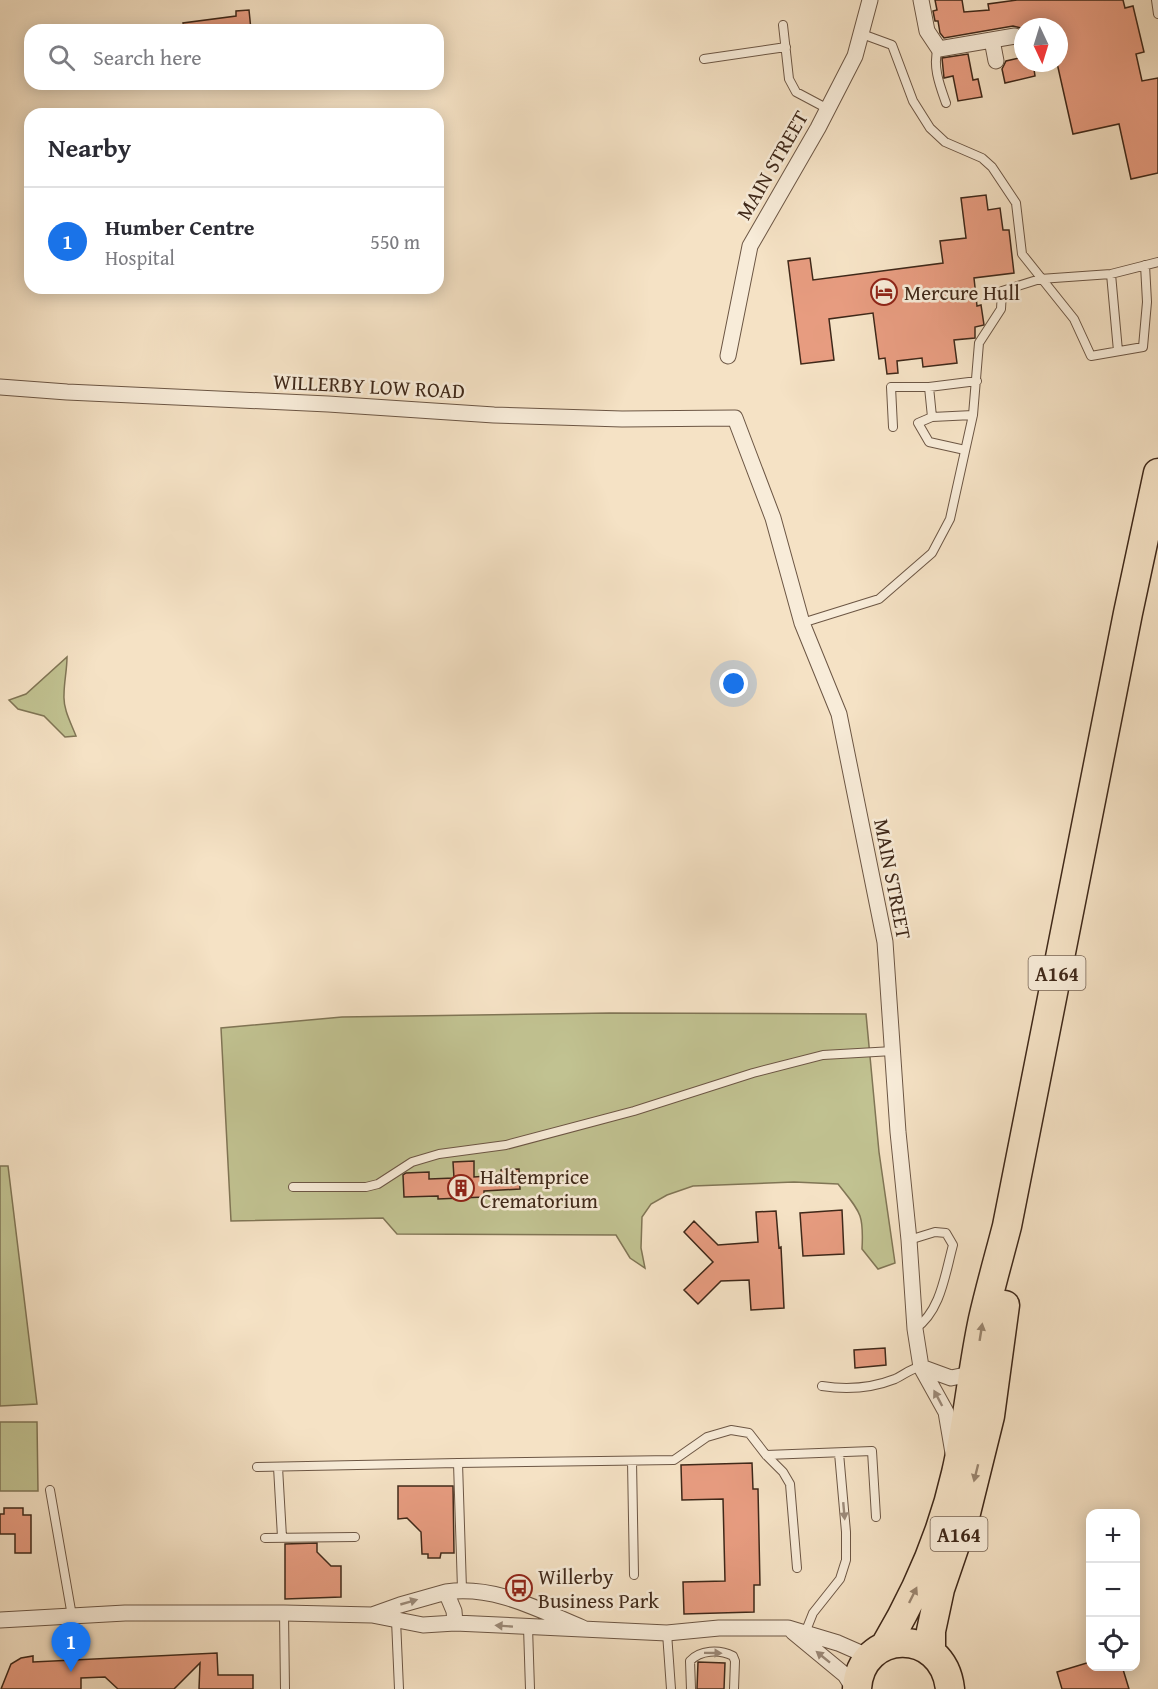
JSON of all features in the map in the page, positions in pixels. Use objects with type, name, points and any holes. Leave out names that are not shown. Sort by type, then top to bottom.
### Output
[{"type":"highway","name":"A164","points":[[856,1689],[862,1668],[878,1652],[919,1583],[940,1533],[956,1473],[983,1321],[1007,1226],[1125,625],[1158,473]]},
{"type":"highway","name":"A164","points":[[931,1652],[931,1631],[940,1589],[966,1513],[990,1416],[1005,1307],[1027,1209],[1116,740],[1158,542]]},
{"type":"highway","points":[[878,1652],[901,1642],[917,1644],[942,1662],[949,1677],[950,1689]]},
{"type":"street","name":"MAIN STREET","points":[[728,356],[750,246],[828,109],[855,56],[870,0]]},
{"type":"street","points":[[921,0],[927,31],[938,48],[1014,36]]},
{"type":"street","points":[[992,40],[996,61]]},
{"type":"street","name":"WILLERBY LOW ROAD","points":[[0,387],[494,415],[622,419],[735,418]]},
{"type":"street","name":"MAIN STREET","points":[[735,418],[773,518],[802,623],[839,714],[885,942],[915,1329],[921,1366],[946,1412],[956,1473]]},
{"type":"street","points":[[921,1366],[951,1378],[975,1373]]},
{"type":"street","points":[[372,1615],[400,1605],[462,1589],[492,1592],[583,1628]]},
{"type":"street","points":[[446,1592],[454,1611],[455,1623]]},
{"type":"street","points":[[0,1620],[125,1613],[284,1613],[372,1615],[423,1625],[455,1623],[668,1633],[719,1628],[788,1628],[878,1652]]},
{"type":"street","points":[[788,1628],[845,1675],[856,1689]]},
{"type":"lane","points":[[1156,0],[1158,14]]},
{"type":"lane","points":[[783,25],[789,79],[796,92],[828,109]]},
{"type":"lane","points":[[862,34],[892,45],[913,101],[937,136],[945,142],[982,158],[992,167],[1017,202],[1022,254],[1074,319],[1091,356],[1143,347],[1147,302],[1145,265]]},
{"type":"lane","points":[[704,59],[786,47]]},
{"type":"lane","points":[[938,48],[936,63],[946,103]]},
{"type":"lane","points":[[802,623],[879,599],[932,553],[950,519],[973,415],[979,343],[1001,309],[1002,291],[1040,279],[1111,274],[1158,262]]},
{"type":"lane","points":[[1111,274],[1118,351]]},
{"type":"lane","points":[[893,427],[891,387],[929,387],[977,381]]},
{"type":"lane","points":[[929,387],[932,417]]},
{"type":"lane","points":[[965,450],[929,442],[918,423],[932,417],[973,415]]},
{"type":"lane","points":[[293,1187],[366,1187],[378,1184],[412,1162],[439,1154],[516,1142],[634,1111],[753,1072],[823,1055],[893,1051]]},
{"type":"lane","points":[[909,1240],[935,1232],[946,1233],[953,1245],[940,1292],[926,1322],[915,1329]]},
{"type":"lane","points":[[822,1386],[856,1388],[874,1385],[897,1378],[921,1366]]},
{"type":"lane","points":[[257,1467],[674,1460],[707,1437],[731,1430],[749,1433],[783,1472],[790,1484],[798,1568]]},
{"type":"lane","points":[[766,1455],[872,1451],[876,1517]]},
{"type":"lane","points":[[805,1633],[813,1613],[840,1579],[846,1560],[846,1532],[839,1453]]},
{"type":"lane","points":[[632,1461],[634,1575]]},
{"type":"lane","points":[[458,1463],[462,1589]]},
{"type":"lane","points":[[279,1467],[282,1537]]},
{"type":"lane","points":[[50,1490],[72,1616]]},
{"type":"lane","points":[[265,1538],[356,1537]]},
{"type":"lane","points":[[284,1613],[285,1689]]},
{"type":"lane","points":[[396,1620],[399,1689]]},
{"type":"lane","points":[[528,1627],[530,1689]]},
{"type":"lane","points":[[668,1633],[671,1689]]},
{"type":"lane","points":[[691,1689],[690,1661],[700,1652],[727,1653],[733,1656],[735,1661],[734,1689]]},
{"type":"green space","points":[[67,657],[64,700],[76,736],[65,737],[44,716],[18,709],[9,700],[26,694]]},
{"type":"green space","points":[[610,1013],[866,1014],[879,1152],[895,1263],[878,1269],[862,1249],[859,1213],[838,1184],[794,1182],[693,1186],[667,1195],[651,1204],[642,1217],[641,1248],[645,1268],[630,1258],[616,1235],[397,1234],[383,1218],[231,1221],[221,1028],[342,1017]]},
{"type":"green space","points":[[0,1166],[8,1166],[37,1404],[0,1406]]},
{"type":"green space","points":[[0,1422],[37,1422],[38,1491],[0,1491]]},
{"type":"building","points":[[935,0],[962,0],[964,12],[989,10],[988,4],[1017,0],[1123,0],[1125,8],[1133,6],[1144,52],[1136,54],[1142,81],[1158,78],[1158,173],[1131,179],[1119,124],[1073,134],[1059,72],[1068,72],[1068,18],[1014,18],[1014,26],[944,38],[940,33],[938,21],[935,21],[933,11],[937,10]]},
{"type":"building","points":[[249,10],[250,24],[183,24],[236,16],[236,11]]},
{"type":"building","points":[[968,54],[973,80],[978,79],[982,97],[958,101],[953,76],[944,78],[942,58]]},
{"type":"building","points":[[1014,59],[1014,72],[1034,72],[1035,76],[1005,83],[1002,69],[1006,61]]},
{"type":"building","name":"Mercure Hull","points":[[986,195],[988,210],[1000,208],[1003,230],[1009,230],[1014,273],[974,278],[977,306],[981,305],[984,325],[975,327],[975,338],[954,340],[957,363],[923,367],[922,358],[897,361],[898,373],[887,374],[885,358],[879,359],[873,313],[829,319],[834,360],[801,364],[788,261],[810,258],[813,280],[943,263],[940,241],[966,238],[961,198]]},
{"type":"building","points":[[474,1161],[474,1177],[501,1175],[501,1170],[519,1169],[520,1189],[484,1191],[484,1197],[438,1199],[438,1196],[404,1197],[403,1175],[406,1173],[429,1172],[429,1179],[454,1178],[453,1162]]},
{"type":"building","points":[[842,1210],[844,1254],[803,1256],[800,1213]]},
{"type":"building","points":[[776,1211],[779,1248],[781,1247],[784,1308],[751,1310],[749,1280],[721,1281],[698,1304],[684,1290],[713,1262],[684,1232],[694,1221],[718,1245],[758,1242],[756,1212]]},
{"type":"building","points":[[885,1348],[886,1365],[855,1368],[854,1350]]},
{"type":"building","points":[[752,1463],[753,1489],[758,1489],[760,1585],[754,1585],[754,1612],[684,1614],[683,1582],[725,1581],[723,1499],[682,1500],[681,1465]]},
{"type":"building","points":[[398,1486],[453,1486],[454,1553],[441,1553],[440,1558],[428,1558],[428,1554],[422,1554],[421,1532],[407,1518],[398,1519]]},
{"type":"building","points":[[4,1508],[23,1508],[23,1515],[31,1515],[31,1553],[15,1553],[15,1534],[0,1534],[0,1514],[4,1514]]},
{"type":"building","points":[[317,1543],[317,1552],[331,1566],[341,1566],[341,1597],[285,1599],[285,1544]]},
{"type":"building","points":[[217,1653],[218,1675],[253,1675],[253,1689],[199,1689],[200,1663],[174,1689],[118,1689],[105,1677],[81,1678],[81,1689],[1,1689],[11,1664],[21,1658],[33,1656],[33,1662]]},
{"type":"building","points":[[698,1662],[725,1663],[724,1689],[697,1689]]},
{"type":"building","points":[[1086,1663],[1086,1671],[1124,1671],[1129,1689],[1062,1689],[1057,1672]]},
{"type":"place","name":"Mercure Hull","points":[[884,292]]},
{"type":"place","name":"Haltemprice Crematorium","points":[[461,1188]]},
{"type":"place","name":"Willerby Business Park","points":[[519,1588]]},
{"type":"place","name":"Humber Centre","points":[[71,1672]]}]
